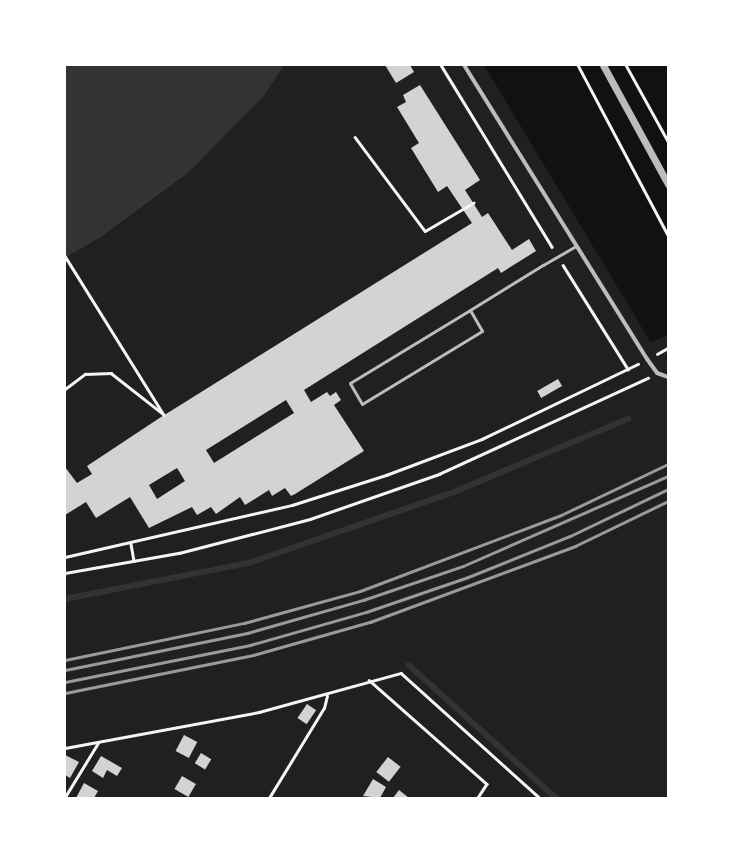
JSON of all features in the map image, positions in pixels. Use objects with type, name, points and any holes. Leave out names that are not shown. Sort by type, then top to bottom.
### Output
[{"type":"street","points":[[464,65],[647,359],[658,373],[668,377]]},
{"type":"street","points":[[603,65],[668,184]]},
{"type":"lane","points":[[470,310],[482,331],[362,404],[350,383],[470,310],[576,246]]},
{"type":"path","points":[[441,65],[628,369]]},
{"type":"path","points":[[578,65],[668,235]]},
{"type":"path","points":[[626,65],[668,141]]},
{"type":"path","points":[[355,137],[425,231],[473,203]]},
{"type":"path","points":[[65,256],[164,415],[111,374],[85,374],[65,389]]},
{"type":"path","points":[[65,557],[131,544],[292,505],[386,475],[482,438],[647,359]]},
{"type":"path","points":[[65,573],[178,553],[310,519],[439,474],[658,373]]},
{"type":"path","points":[[131,544],[134,561]]},
{"type":"path","points":[[65,748],[98,743],[328,696],[368,680],[401,673],[540,798]]},
{"type":"path","points":[[368,680],[487,784],[478,798]]},
{"type":"path","points":[[269,798],[324,708],[328,696]]},
{"type":"path","points":[[65,797],[98,743]]},
{"type":"shaded area","points":[[65,65],[284,65],[264,96],[188,173],[101,237],[65,258]]},
{"type":"shaded area","points":[[284,65],[484,65],[651,343],[668,334],[668,798],[65,798],[65,258],[101,237],[188,173],[264,96]]},
{"type":"building","points":[[385,65],[410,65],[414,72],[396,83]]},
{"type":"building","points":[[420,85],[480,180],[465,190],[482,217],[488,213],[512,250],[529,239],[536,251],[501,273],[498,268],[304,390],[311,402],[327,392],[330,396],[336,392],[341,400],[334,405],[364,451],[295,494],[291,496],[285,488],[272,496],[269,490],[245,505],[240,497],[216,514],[211,507],[197,515],[192,507],[149,528],[130,497],[96,518],[86,502],[65,515],[65,467],[77,483],[92,474],[87,466],[158,419],[472,223],[447,186],[438,192],[411,148],[419,143],[397,107],[406,102],[403,95]],"holes":[[[286,400],[294,413],[214,463],[206,450]],[[177,468],[185,481],[157,499],[149,485]]]},
{"type":"building","points":[[558,379],[562,386],[541,398],[537,391]]},
{"type":"building","points":[[307,704],[316,710],[307,724],[297,718]]},
{"type":"building","points":[[184,735],[197,742],[189,758],[176,751]]},
{"type":"building","points":[[201,753],[211,759],[205,769],[195,763]]},
{"type":"building","points":[[65,755],[79,762],[70,778],[65,775]]},
{"type":"building","points":[[101,756],[122,768],[117,776],[107,770],[103,778],[92,771]]},
{"type":"building","points":[[388,757],[401,767],[389,782],[376,772]]},
{"type":"building","points":[[182,776],[196,784],[188,797],[174,789]]},
{"type":"building","points":[[373,779],[386,787],[380,798],[363,796]]},
{"type":"building","points":[[84,783],[98,791],[94,798],[76,798]]},
{"type":"building","points":[[399,790],[409,798],[393,798]]},
{"type":"waterway","points":[[65,599],[249,563],[454,492],[628,419]]},
{"type":"waterway","points":[[409,665],[556,798]]},
{"type":"railway","points":[[65,660],[244,623],[360,591],[561,515],[668,464]]},
{"type":"railway","points":[[65,670],[247,633],[363,600],[463,566],[668,476]]},
{"type":"railway","points":[[65,682],[250,645],[366,612],[468,577],[570,536],[668,489]]},
{"type":"railway","points":[[65,693],[253,655],[370,622],[575,546],[668,501]]}]
